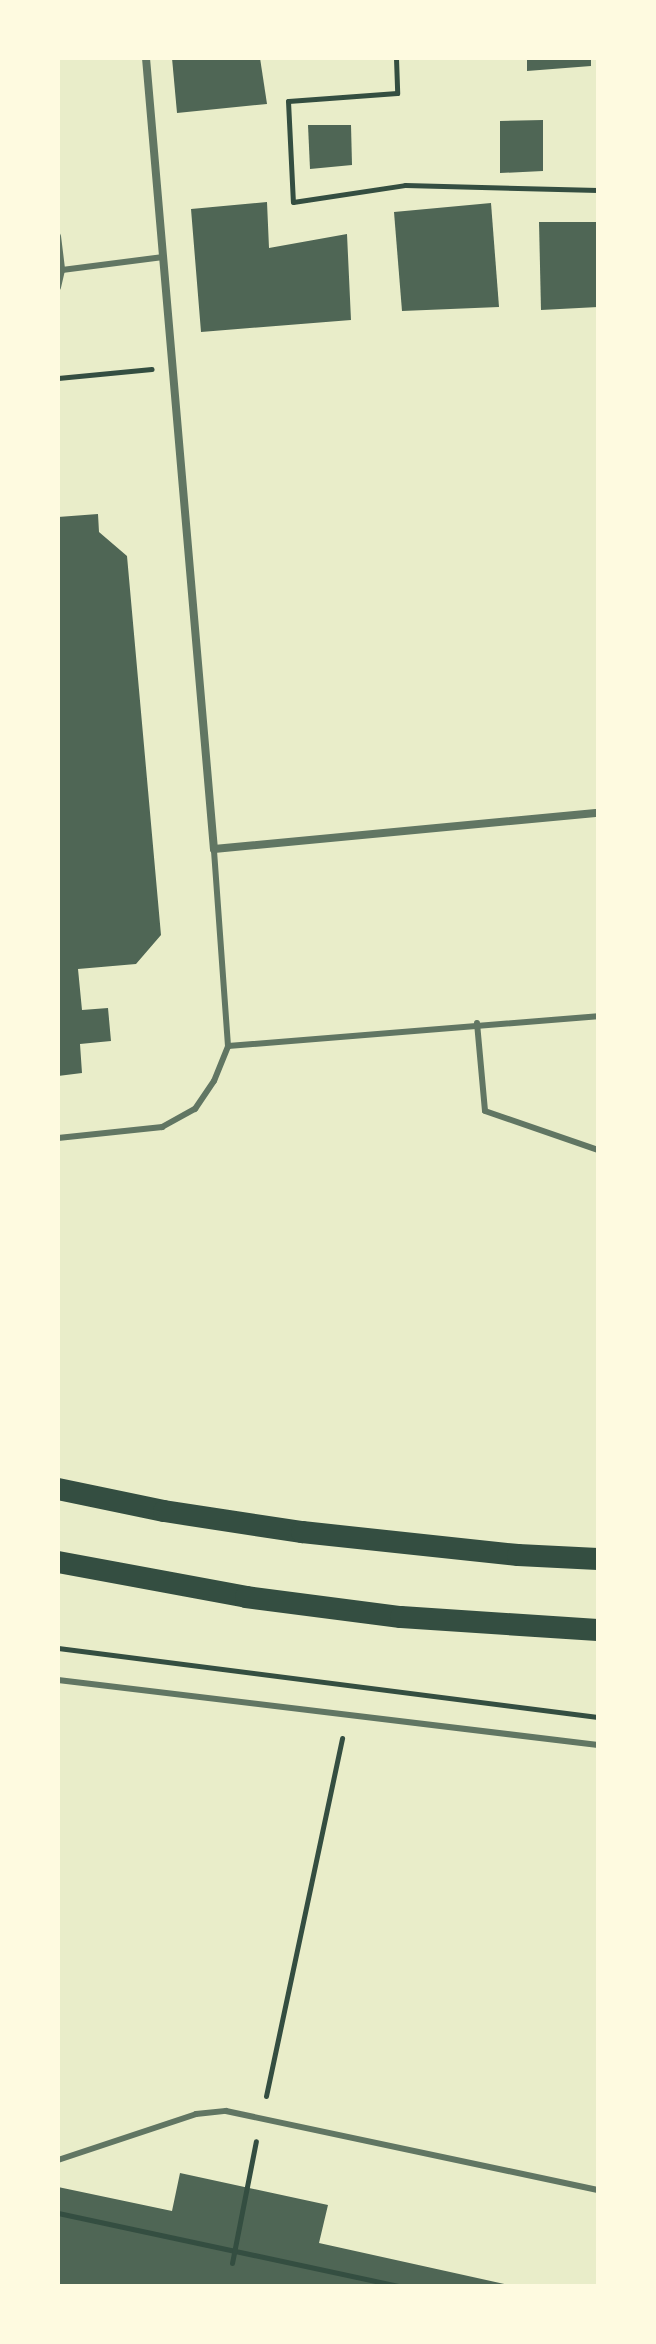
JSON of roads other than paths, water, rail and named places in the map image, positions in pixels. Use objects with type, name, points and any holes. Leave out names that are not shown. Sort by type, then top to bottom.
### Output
[{"type":"highway","points":[[58,1489],[164,1511],[302,1532],[518,1555],[598,1559]]},
{"type":"highway","points":[[58,1562],[246,1597],[386,1615],[598,1630]]},
{"type":"street","points":[[146,58],[214,849],[598,813]]},
{"type":"lane","points":[[58,236],[62,270],[58,288]]},
{"type":"lane","points":[[62,270],[163,257]]},
{"type":"lane","points":[[58,1138],[162,1127],[195,1109],[214,1081],[228,1046],[214,849]]},
{"type":"lane","points":[[228,1046],[477,1023],[598,1016]]},
{"type":"lane","points":[[477,1023],[485,1111],[598,1150]]},
{"type":"lane","points":[[58,1680],[598,1745]]},
{"type":"lane","points":[[58,2160],[196,2114],[226,2111],[598,2190]]}]
